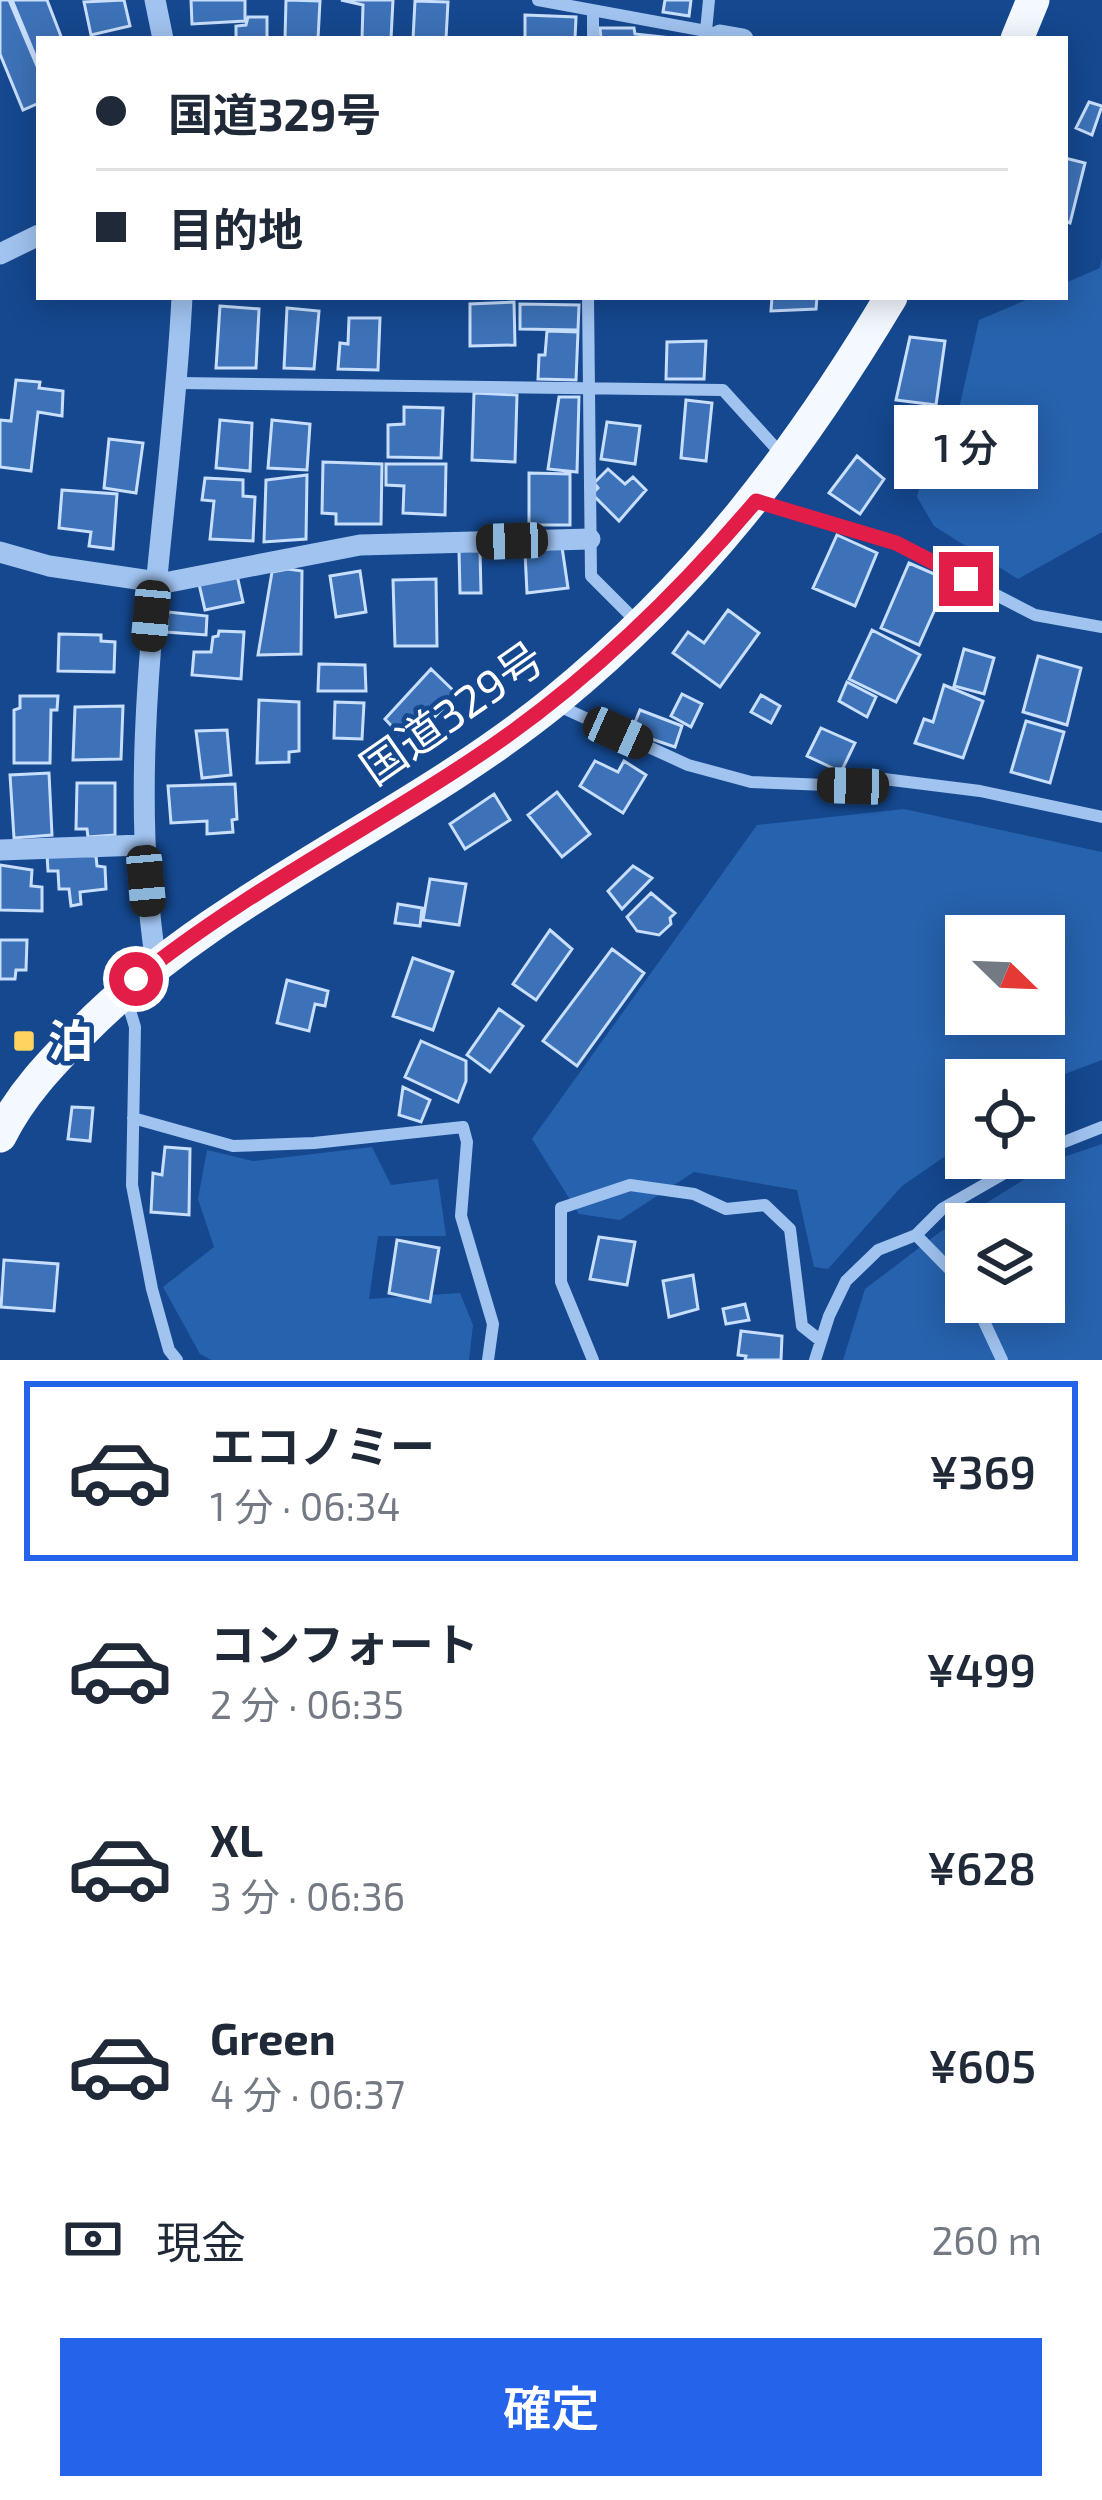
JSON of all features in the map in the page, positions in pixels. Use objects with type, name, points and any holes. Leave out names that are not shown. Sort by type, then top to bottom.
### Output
[{"type":"highway","points":[[1018,36],[1034,0]]},
{"type":"highway","name":"国道329号","points":[[0,1136],[33,1082],[156,963],[475,758],[553,703],[641,626],[756,501],[889,300]]},
{"type":"street","points":[[155,0],[162,36]]},
{"type":"street","points":[[538,0],[722,36]]},
{"type":"street","points":[[709,0],[722,36]]},
{"type":"street","points":[[592,36],[593,11]]},
{"type":"street","points":[[0,254],[36,236]]},
{"type":"street","points":[[156,963],[142,845],[145,690],[178,383],[182,300]]},
{"type":"street","points":[[588,300],[591,576],[641,626]]},
{"type":"street","points":[[178,383],[723,389],[787,460]]},
{"type":"street","points":[[756,501],[896,543],[1035,616],[1102,627]]},
{"type":"street","points":[[0,552],[49,566],[164,583],[360,545],[590,539]]},
{"type":"street","points":[[553,703],[688,765],[752,782],[853,786],[884,779],[980,791],[1102,818]]},
{"type":"street","points":[[0,850],[142,845]]},
{"type":"street","points":[[124,990],[135,1028],[132,1186],[169,1356]]},
{"type":"street","points":[[133,1118],[232,1146],[314,1144],[463,1127],[467,1142],[461,1216],[494,1324],[488,1360]]},
{"type":"street","points":[[1065,1141],[1102,1126]]},
{"type":"street","points":[[814,1360],[846,1281],[878,1250],[916,1235],[942,1209],[994,1179]]},
{"type":"street","points":[[593,1360],[561,1282],[561,1208],[630,1185],[694,1194],[726,1209],[765,1205],[790,1229],[802,1326],[821,1341]]},
{"type":"street","points":[[916,1235],[945,1265]]},
{"type":"street","points":[[985,1323],[1002,1360]]},
{"type":"shaded area","points":[[1102,257],[1102,532],[1018,579],[934,526],[917,497],[936,426],[958,413],[979,320],[1026,300],[1068,300],[1068,282],[1100,268]]},
{"type":"shaded area","points":[[904,809],[1102,852],[1102,1060],[1065,1074],[1065,1059],[945,1059],[945,1156],[902,1186],[828,1269],[814,1267],[797,1190],[694,1172],[620,1220],[579,1214],[532,1139],[757,825]]},
{"type":"shaded area","points":[[1102,1144],[1102,1360],[843,1360],[865,1289],[945,1229],[945,1323],[1065,1323],[1065,1203],[986,1203],[1025,1179],[1065,1179],[1065,1157]]},
{"type":"shaded area","points":[[372,1147],[391,1185],[438,1179],[446,1236],[378,1236],[369,1299],[460,1293],[473,1325],[469,1360],[211,1360],[200,1354],[163,1287],[214,1247],[198,1199],[207,1150],[253,1161]]},
{"type":"building","points":[[0,0],[9,0],[36,64],[36,104],[23,110],[0,54]]},
{"type":"building","points":[[12,0],[47,0],[61,36],[36,36],[36,58]]},
{"type":"building","points":[[124,0],[130,26],[91,35],[84,2]]},
{"type":"building","points":[[191,0],[245,0],[245,21],[192,24]]},
{"type":"building","points":[[286,0],[320,1],[318,36],[285,36]]},
{"type":"building","points":[[341,0],[393,0],[391,36],[362,36],[363,5]]},
{"type":"building","points":[[665,0],[691,0],[689,16],[663,12]]},
{"type":"building","points":[[415,1],[448,2],[446,36],[413,36]]},
{"type":"building","points":[[525,15],[576,17],[575,36],[525,36]]},
{"type":"building","points":[[248,17],[267,17],[267,36],[236,36],[236,26],[246,25]]},
{"type":"building","points":[[600,28],[634,28],[635,34],[653,36],[601,36]]},
{"type":"building","points":[[1089,102],[1102,106],[1092,135],[1076,128]]},
{"type":"building","points":[[1068,159],[1085,163],[1068,222]]},
{"type":"building","points":[[772,300],[817,300],[816,309],[771,311]]},
{"type":"building","points":[[514,302],[515,345],[470,346],[470,304]]},
{"type":"building","points":[[520,304],[579,305],[578,330],[520,329]]},
{"type":"building","points":[[220,306],[259,309],[256,368],[216,368]]},
{"type":"building","points":[[287,308],[319,311],[314,369],[284,368]]},
{"type":"building","points":[[349,318],[380,318],[378,370],[338,369],[340,343],[348,344]]},
{"type":"building","points":[[547,331],[578,332],[576,380],[538,379]]},
{"type":"building","points":[[910,337],[945,341],[936,405],[896,400]]},
{"type":"building","points":[[706,341],[704,379],[666,379],[667,342]]},
{"type":"building","points":[[16,380],[63,391],[62,416],[38,412],[31,471],[0,467],[0,420],[11,421]]},
{"type":"building","points":[[474,393],[517,395],[515,462],[472,460]]},
{"type":"building","points":[[559,397],[579,397],[577,472],[548,469]]},
{"type":"building","points":[[686,400],[712,403],[706,461],[681,458]]},
{"type":"building","points":[[404,407],[443,408],[441,458],[388,457],[388,425],[404,424]]},
{"type":"building","points":[[220,420],[252,423],[250,471],[216,468]]},
{"type":"building","points":[[272,420],[310,424],[307,470],[268,468]]},
{"type":"building","points":[[607,422],[640,426],[635,464],[601,459]]},
{"type":"building","points":[[109,439],[143,443],[136,493],[104,488]]},
{"type":"building","points":[[857,456],[884,479],[860,514],[829,493]]},
{"type":"building","points":[[323,462],[382,464],[381,524],[336,524],[336,514],[322,513]]},
{"type":"building","points":[[386,464],[446,464],[445,515],[403,513],[404,486],[386,485]]},
{"type":"building","points":[[608,469],[625,484],[633,477],[646,490],[619,521],[592,494],[598,488],[594,483]]},
{"type":"building","points":[[529,473],[570,474],[570,525],[529,525]]},
{"type":"building","points":[[307,475],[306,539],[264,542],[266,480]]},
{"type":"building","points":[[205,478],[243,480],[243,496],[255,497],[253,541],[210,539],[214,501],[202,500]]},
{"type":"building","points":[[62,490],[117,494],[113,549],[89,546],[91,532],[59,528]]},
{"type":"building","points":[[837,535],[877,553],[855,606],[813,588]]},
{"type":"building","points":[[562,547],[568,588],[527,593],[525,552]]},
{"type":"building","points":[[459,550],[480,551],[481,593],[460,593]]},
{"type":"building","points":[[909,563],[948,580],[919,645],[881,628]]},
{"type":"building","points":[[302,571],[301,654],[258,655],[272,572]]},
{"type":"building","points":[[360,571],[366,612],[336,617],[330,576]]},
{"type":"building","points":[[237,575],[243,602],[205,610],[199,584]]},
{"type":"building","points":[[436,579],[437,646],[395,646],[393,580]]},
{"type":"building","points":[[728,610],[759,633],[720,687],[673,653],[688,632],[704,643]]},
{"type":"building","points":[[168,612],[207,616],[206,635],[166,632]]},
{"type":"building","points":[[872,630],[920,655],[896,702],[849,679]]},
{"type":"building","points":[[219,631],[244,632],[241,679],[192,675],[194,652],[211,652]]},
{"type":"building","points":[[59,634],[101,635],[101,641],[115,642],[114,672],[58,671]]},
{"type":"building","points":[[964,649],[994,658],[984,694],[954,686]]},
{"type":"building","points":[[1038,656],[1081,668],[1067,725],[1023,712]]},
{"type":"building","points":[[319,664],[365,665],[366,691],[318,691]]},
{"type":"building","points":[[431,669],[457,694],[420,732],[399,734],[385,719]]},
{"type":"building","points":[[847,682],[876,697],[867,717],[839,701]]},
{"type":"building","points":[[944,685],[983,701],[963,758],[915,743],[924,719],[933,722]]},
{"type":"building","points":[[682,694],[702,704],[691,727],[671,716]]},
{"type":"building","points":[[761,695],[780,706],[771,723],[751,712]]},
{"type":"building","points":[[20,696],[58,696],[57,710],[51,710],[50,763],[14,763],[14,710],[20,708]]},
{"type":"building","points":[[259,700],[299,702],[299,751],[289,752],[289,762],[257,763]]},
{"type":"building","points":[[335,702],[364,703],[362,739],[334,738]]},
{"type":"building","points":[[123,706],[121,759],[73,760],[75,707]]},
{"type":"building","points":[[640,710],[682,726],[675,747],[631,732]]},
{"type":"building","points":[[1026,721],[1064,732],[1050,783],[1011,772]]},
{"type":"building","points":[[821,728],[855,743],[841,772],[807,756]]},
{"type":"building","points":[[227,730],[231,775],[202,778],[196,731]]},
{"type":"building","points":[[595,761],[618,772],[624,761],[646,775],[623,813],[580,786]]},
{"type":"building","points":[[49,773],[52,835],[14,838],[10,775]]},
{"type":"building","points":[[77,783],[115,783],[115,835],[88,837],[87,829],[76,829]]},
{"type":"building","points":[[235,784],[233,832],[207,834],[207,821],[171,823],[168,786]]},
{"type":"building","points":[[557,792],[590,834],[562,857],[528,815]]},
{"type":"building","points":[[494,794],[510,820],[465,849],[450,824]]},
{"type":"building","points":[[47,854],[96,856],[97,866],[105,867],[106,889],[80,892],[81,904],[71,906],[69,889],[59,889],[58,871],[48,871]]},
{"type":"building","points":[[0,865],[32,870],[31,886],[42,887],[42,911],[0,910]]},
{"type":"building","points":[[633,866],[652,878],[622,909],[608,891]]},
{"type":"building","points":[[430,879],[466,884],[459,925],[423,920]]},
{"type":"building","points":[[651,893],[675,913],[659,935],[637,931],[627,917]]},
{"type":"building","points":[[398,904],[422,908],[420,926],[395,923]]},
{"type":"building","points":[[550,930],[572,949],[536,1000],[513,984]]},
{"type":"building","points":[[0,940],[27,940],[26,970],[16,970],[15,979],[0,979]]},
{"type":"building","points":[[612,949],[644,973],[577,1066],[543,1041]]},
{"type":"building","points":[[413,958],[453,972],[433,1030],[393,1016]]},
{"type":"building","points":[[287,980],[328,991],[325,1006],[315,1004],[309,1031],[277,1023]]},
{"type":"building","points":[[499,1009],[523,1026],[490,1072],[467,1055]]},
{"type":"building","points":[[421,1041],[466,1061],[466,1081],[458,1102],[405,1077]]},
{"type":"building","points":[[403,1087],[430,1100],[421,1122],[399,1115]]},
{"type":"building","points":[[72,1107],[93,1108],[90,1141],[68,1139]]},
{"type":"building","points":[[165,1147],[190,1149],[189,1215],[151,1212],[153,1173],[162,1175]]},
{"type":"building","points":[[599,1237],[635,1242],[627,1285],[590,1279]]},
{"type":"building","points":[[397,1240],[439,1248],[430,1302],[389,1293]]},
{"type":"building","points":[[4,1260],[58,1264],[54,1311],[1,1307]]},
{"type":"building","points":[[693,1275],[698,1309],[669,1317],[663,1281]]},
{"type":"building","points":[[745,1304],[749,1320],[726,1324],[723,1309]]},
{"type":"building","points":[[741,1331],[782,1336],[781,1360],[745,1360],[746,1356],[738,1355]]},
{"type":"place","name":"泊","points":[[24,1041]]},
{"type":"route","points":[[136,979],[553,703],[641,626],[756,501],[896,543],[966,579]]}]
